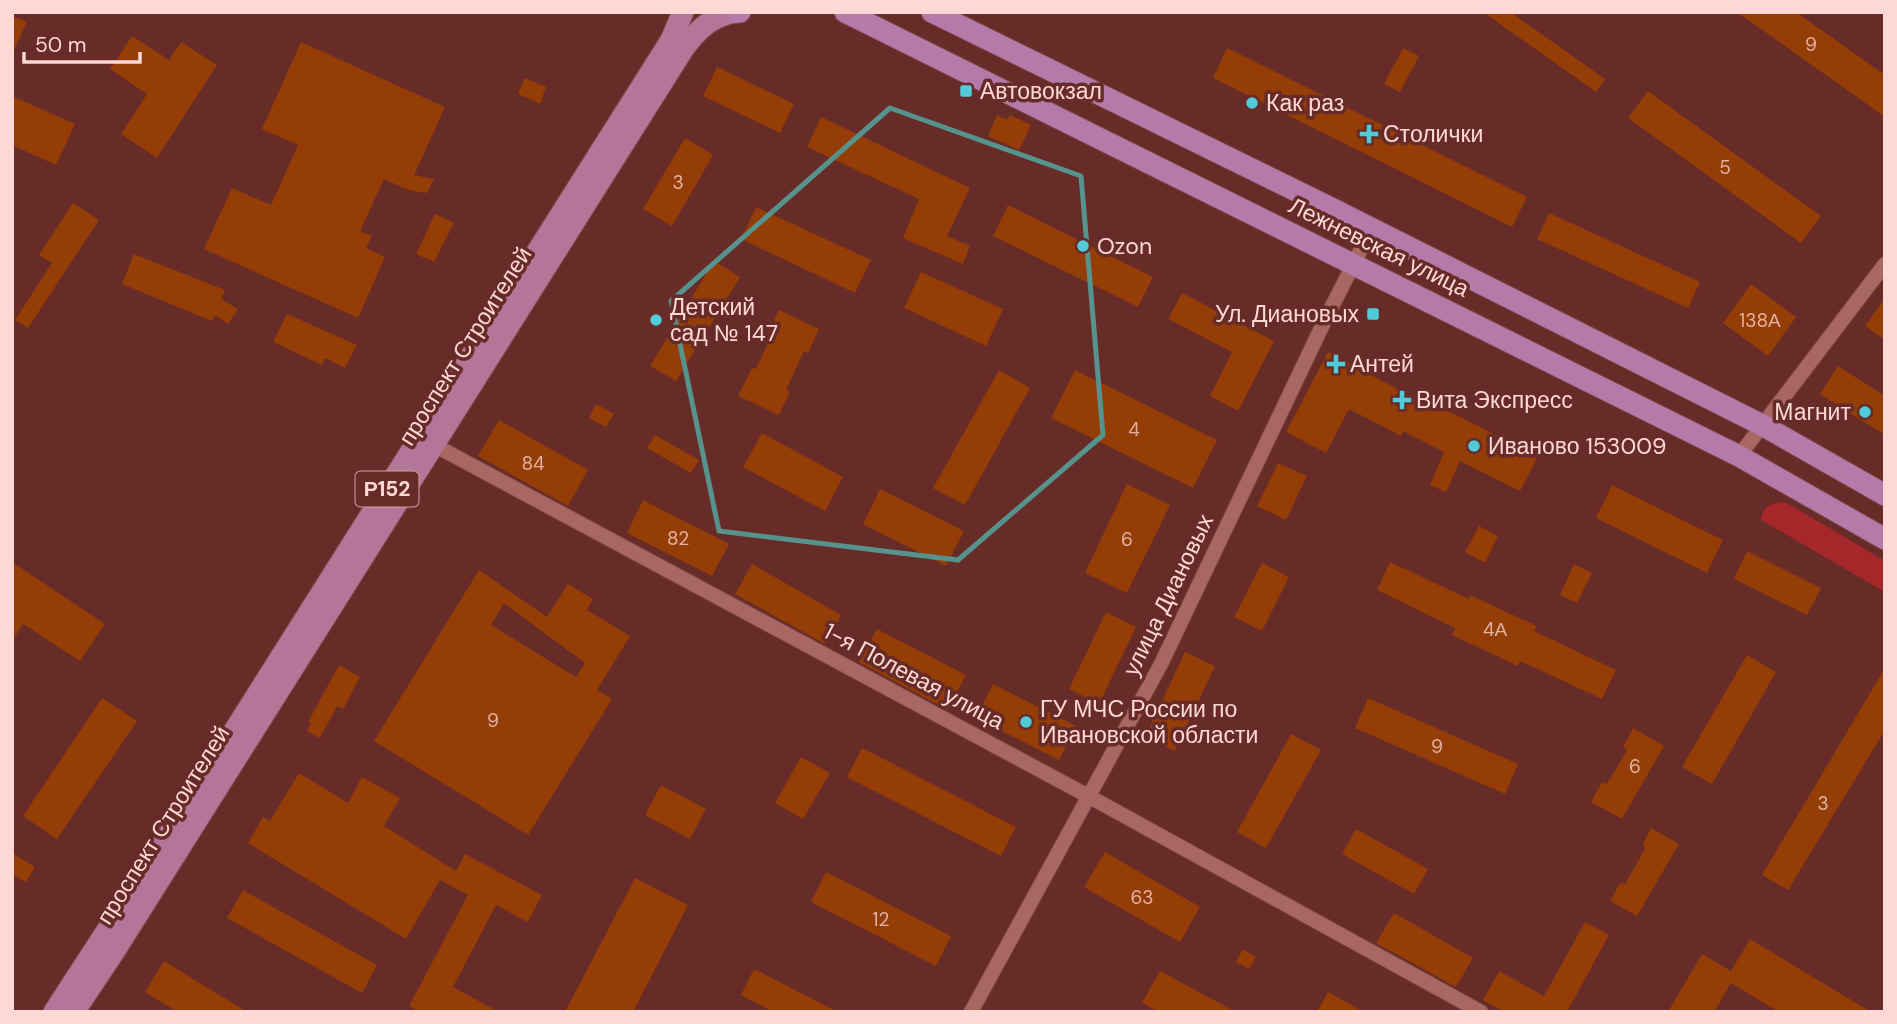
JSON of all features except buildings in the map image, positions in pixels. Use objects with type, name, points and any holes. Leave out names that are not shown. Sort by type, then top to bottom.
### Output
[{"type":"highway","name":"Лежневская улица","points":[[845,12],[1739,457],[1885,539]]},
{"type":"highway","name":"Лежневская улица","points":[[932,12],[1371,228],[1762,425],[1885,495]]},
{"type":"main road","name":"проспект Строителей","points":[[81,1009],[671,40],[683,12]]},
{"type":"main road","name":"проспект Строителей","points":[[54,1012],[684,48],[713,18],[738,12]]},
{"type":"street","name":"улица Диановых","points":[[971,1012],[1161,664],[1371,228]]},
{"type":"street","points":[[1739,457],[1885,264]]},
{"type":"street","name":"1-я Полевая улица","points":[[427,441],[1090,797],[1481,1012]]},
{"type":"highlighted area","points":[[890,108],[1081,176],[1103,435],[958,560],[719,531],[671,301]]},
{"type":"shaded area","points":[[1780,502],[1787,503],[1885,561],[1885,592],[1761,520],[1766,508]]},
{"type":"place","name":"Автовокзал","points":[[966,91]]},
{"type":"place","name":"Как раз","points":[[1252,103]]},
{"type":"place","name":"Столички","points":[[1369,134]]},
{"type":"place","name":"Ozon","points":[[1083,246]]},
{"type":"place","name":"Ул. Диановых","points":[[1373,314]]},
{"type":"place","name":"Детский сад № 147","points":[[656,320]]},
{"type":"place","name":"Антей","points":[[1336,364]]},
{"type":"place","name":"Вита Экспресс","points":[[1402,400]]},
{"type":"place","name":"Магнит","points":[[1865,412]]},
{"type":"place","name":"Иваново 153009","points":[[1474,446]]},
{"type":"place","name":"ГУ МЧС России по Ивановской области","points":[[1026,722]]}]
